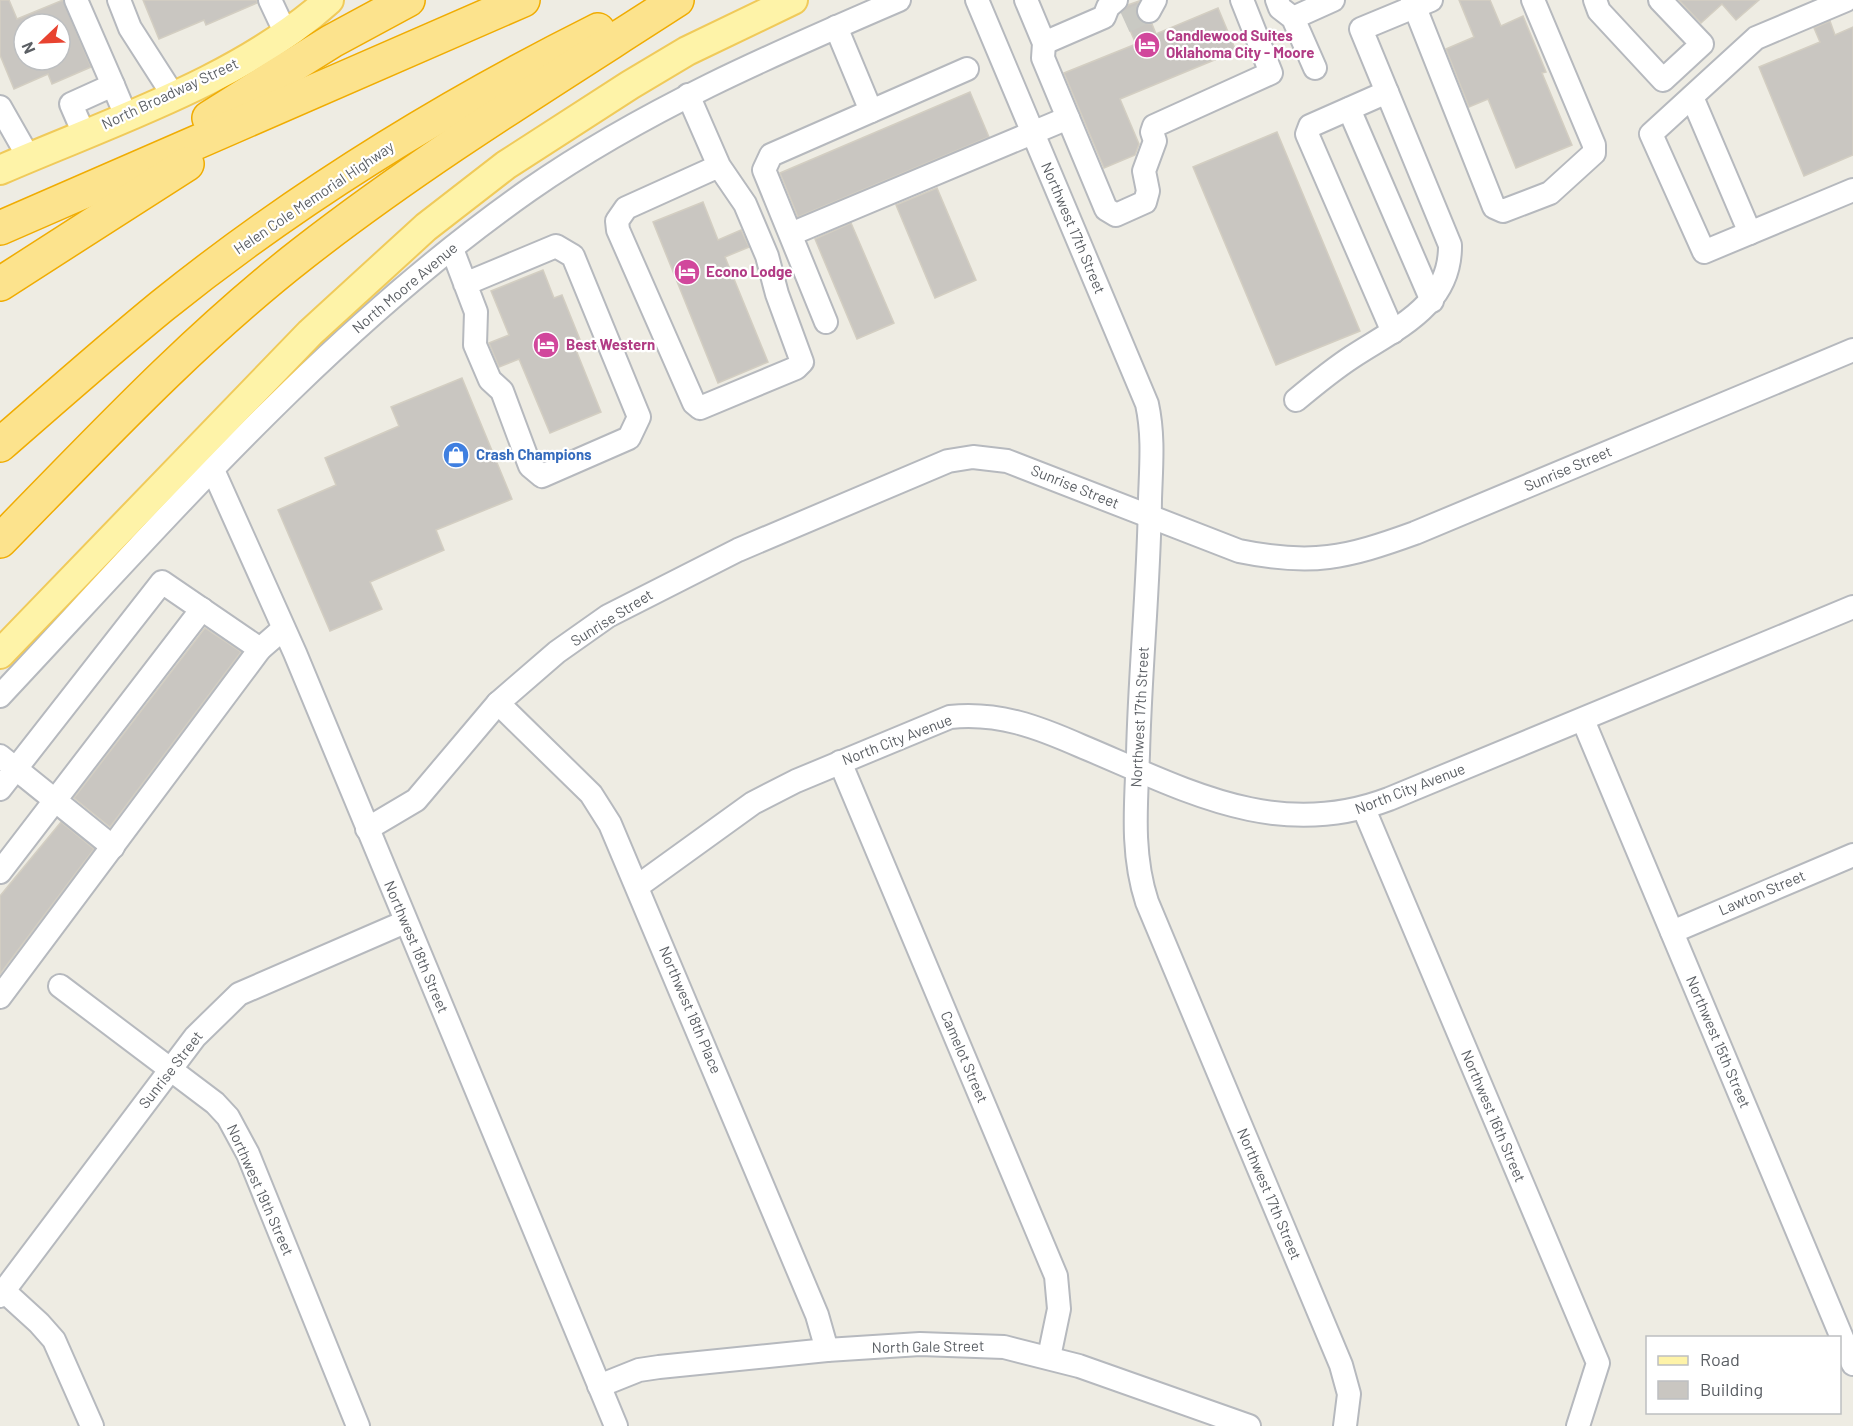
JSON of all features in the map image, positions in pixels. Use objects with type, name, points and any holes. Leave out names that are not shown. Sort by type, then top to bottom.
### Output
[{"type":"highway","points":[[108,181],[332,41],[408,0]]},
{"type":"highway","points":[[0,228],[523,0]]},
{"type":"highway","name":"Helen Cole Memorial Highway","points":[[0,445],[163,306],[330,183],[534,62],[660,0]]},
{"type":"highway","points":[[0,541],[215,327],[300,255],[378,196],[442,152],[677,0]]},
{"type":"highway","points":[[0,284],[271,109]]},
{"type":"main road","name":"North Broadway Street","points":[[0,170],[222,72],[286,34],[329,0]]},
{"type":"main road","points":[[0,654],[310,333],[426,227],[506,165],[630,85],[687,51],[793,0]]},
{"type":"street","points":[[76,0],[126,116]]},
{"type":"street","points":[[119,0],[130,28],[173,95]]},
{"type":"street","points":[[270,0],[286,34]]},
{"type":"street","name":"North Moore Avenue","points":[[0,696],[305,375],[362,322],[452,249],[532,188],[647,116],[688,95],[898,0]]},
{"type":"street","name":"Northwest 17th Street","points":[[977,0],[1147,404],[1152,446],[1137,769],[1136,859],[1144,893],[1341,1365],[1349,1394],[1344,1426]]},
{"type":"street","points":[[1026,0],[1044,43],[1043,58],[1106,209],[1116,215],[1144,202],[1148,191],[1144,171],[1155,141],[1152,132],[1154,126],[1270,73],[1242,0]]},
{"type":"street","points":[[1276,0],[1280,8],[1293,18],[1315,68]]},
{"type":"street","points":[[1293,18],[1333,0]]},
{"type":"street","points":[[1296,399],[1350,358],[1393,332],[1432,301],[1443,283],[1450,262],[1450,245],[1361,29],[1419,2],[1494,207],[1503,211],[1550,193],[1594,153],[1594,145],[1533,0]]},
{"type":"street","points":[[1595,0],[1599,11],[1663,80],[1687,101],[1750,233]]},
{"type":"street","points":[[1660,0],[1702,44],[1663,80]]},
{"type":"street","points":[[1846,0],[1756,38],[1651,134],[1704,252],[1853,190]]},
{"type":"street","points":[[1044,43],[1115,13]]},
{"type":"street","points":[[836,27],[871,111]]},
{"type":"street","points":[[826,322],[764,170],[771,155],[967,69]]},
{"type":"street","points":[[84,134],[71,104],[113,85]]},
{"type":"street","points":[[1387,92],[1310,126],[1307,134],[1393,332]]},
{"type":"street","points":[[688,95],[719,166],[745,204],[754,225],[767,256],[777,294],[802,362],[796,368],[700,408],[694,404],[618,230],[617,221],[626,208],[719,166]]},
{"type":"street","points":[[0,107],[29,158]]},
{"type":"street","points":[[1349,109],[1432,301]]},
{"type":"street","points":[[790,234],[1068,118]]},
{"type":"street","points":[[452,249],[465,284],[476,312],[475,345],[490,380],[502,391],[530,466],[542,476],[629,438],[639,417],[573,256],[556,246],[465,284]]},
{"type":"street","name":"Sunrise Street","points":[[367,829],[416,800],[498,704],[557,652],[608,616],[738,550],[948,461],[973,457],[1007,461],[1239,551],[1279,559],[1312,560],[1345,555],[1415,533],[1853,350]]},
{"type":"street","name":"Northwest 18th Street","points":[[213,470],[284,629],[616,1426]]},
{"type":"street","points":[[0,789],[8,762],[162,582],[260,649]]},
{"type":"street","name":"North City Avenue","points":[[638,886],[753,803],[840,762],[951,717],[973,714],[1006,718],[1040,728],[1196,795],[1234,808],[1261,812],[1325,815],[1364,809],[1853,607]]},
{"type":"street","points":[[0,872],[202,609]]},
{"type":"street","points":[[0,997],[260,649],[284,629]]},
{"type":"street","name":"Northwest 18th Place","points":[[498,704],[591,794],[610,825],[638,886],[817,1315],[827,1350]]},
{"type":"street","name":"Northwest 15th Street","points":[[1584,720],[1853,1364]]},
{"type":"street","points":[[8,762],[113,847]]},
{"type":"street","name":"Camelot Street","points":[[840,762],[1056,1276],[1059,1309],[1049,1357]]},
{"type":"street","name":"Northwest 16th Street","points":[[1364,809],[1598,1363],[1578,1426]]},
{"type":"street","name":"Lawton Street","points":[[1672,932],[1853,855]]},
{"type":"street","name":"Sunrise Street","points":[[2,1294],[195,1037],[239,994],[405,922]]},
{"type":"street","name":"Northwest 19th Street","points":[[60,987],[215,1103],[236,1130],[358,1426]]},
{"type":"street","points":[[2,1294],[39,1323],[54,1340],[92,1426]]},
{"type":"street","name":"North Gale Street","points":[[599,1386],[639,1370],[827,1350],[965,1344],[1004,1347],[1049,1357],[1249,1426]]},
{"type":"building","points":[[0,0],[9,0],[14,12],[12,12],[12,72],[72,72],[72,22],[91,67],[52,84],[48,74],[14,89],[0,55]]},
{"type":"building","points":[[63,0],[68,12],[34,12]]},
{"type":"building","points":[[143,0],[257,0],[257,3],[206,25],[204,20],[159,39]]},
{"type":"building","points":[[1459,0],[1490,0],[1501,26],[1523,16],[1546,72],[1542,73],[1572,145],[1516,168],[1488,99],[1469,107],[1446,49],[1474,37]]},
{"type":"building","points":[[1679,0],[1759,0],[1736,20],[1722,4],[1701,23]]},
{"type":"building","points":[[1139,1],[1137,17],[1143,23],[1152,24],[1156,34],[1218,8],[1236,51],[1120,99],[1139,144],[1135,155],[1104,168],[1064,73],[1136,44],[1122,12],[1128,5]]},
{"type":"building","points":[[1830,21],[1835,35],[1853,27],[1853,155],[1804,176],[1759,67],[1820,42],[1814,28]]},
{"type":"building","points":[[970,92],[989,137],[798,217],[780,173]]},
{"type":"building","points":[[1277,132],[1360,331],[1276,365],[1193,167]]},
{"type":"building","points":[[937,188],[976,280],[935,298],[896,205]]},
{"type":"building","points":[[703,202],[718,240],[741,230],[749,247],[725,257],[768,362],[718,383],[653,222]]},
{"type":"building","points":[[851,223],[894,323],[857,339],[815,239]]},
{"type":"building","points":[[543,270],[554,298],[562,295],[583,347],[576,350],[601,412],[550,433],[519,359],[499,367],[489,343],[509,335],[491,291]]},
{"type":"building","points":[[462,378],[512,499],[436,530],[444,550],[370,582],[382,609],[330,631],[278,510],[336,485],[325,458],[399,426],[391,407]]},
{"type":"building","points":[[205,628],[241,652],[110,827],[74,798]]},
{"type":"building","points":[[61,822],[94,849],[0,974],[0,896]]},
{"type":"tunnel","points":[[1125,22],[1149,11]]},
{"type":"place","name":"Candlewood Suites Oklahoma City - Moore","points":[[1147,45]]},
{"type":"place","name":"Econo Lodge","points":[[687,272]]},
{"type":"place","name":"Best Western","points":[[546,345]]},
{"type":"place","name":"Crash Champions","points":[[456,455]]}]
